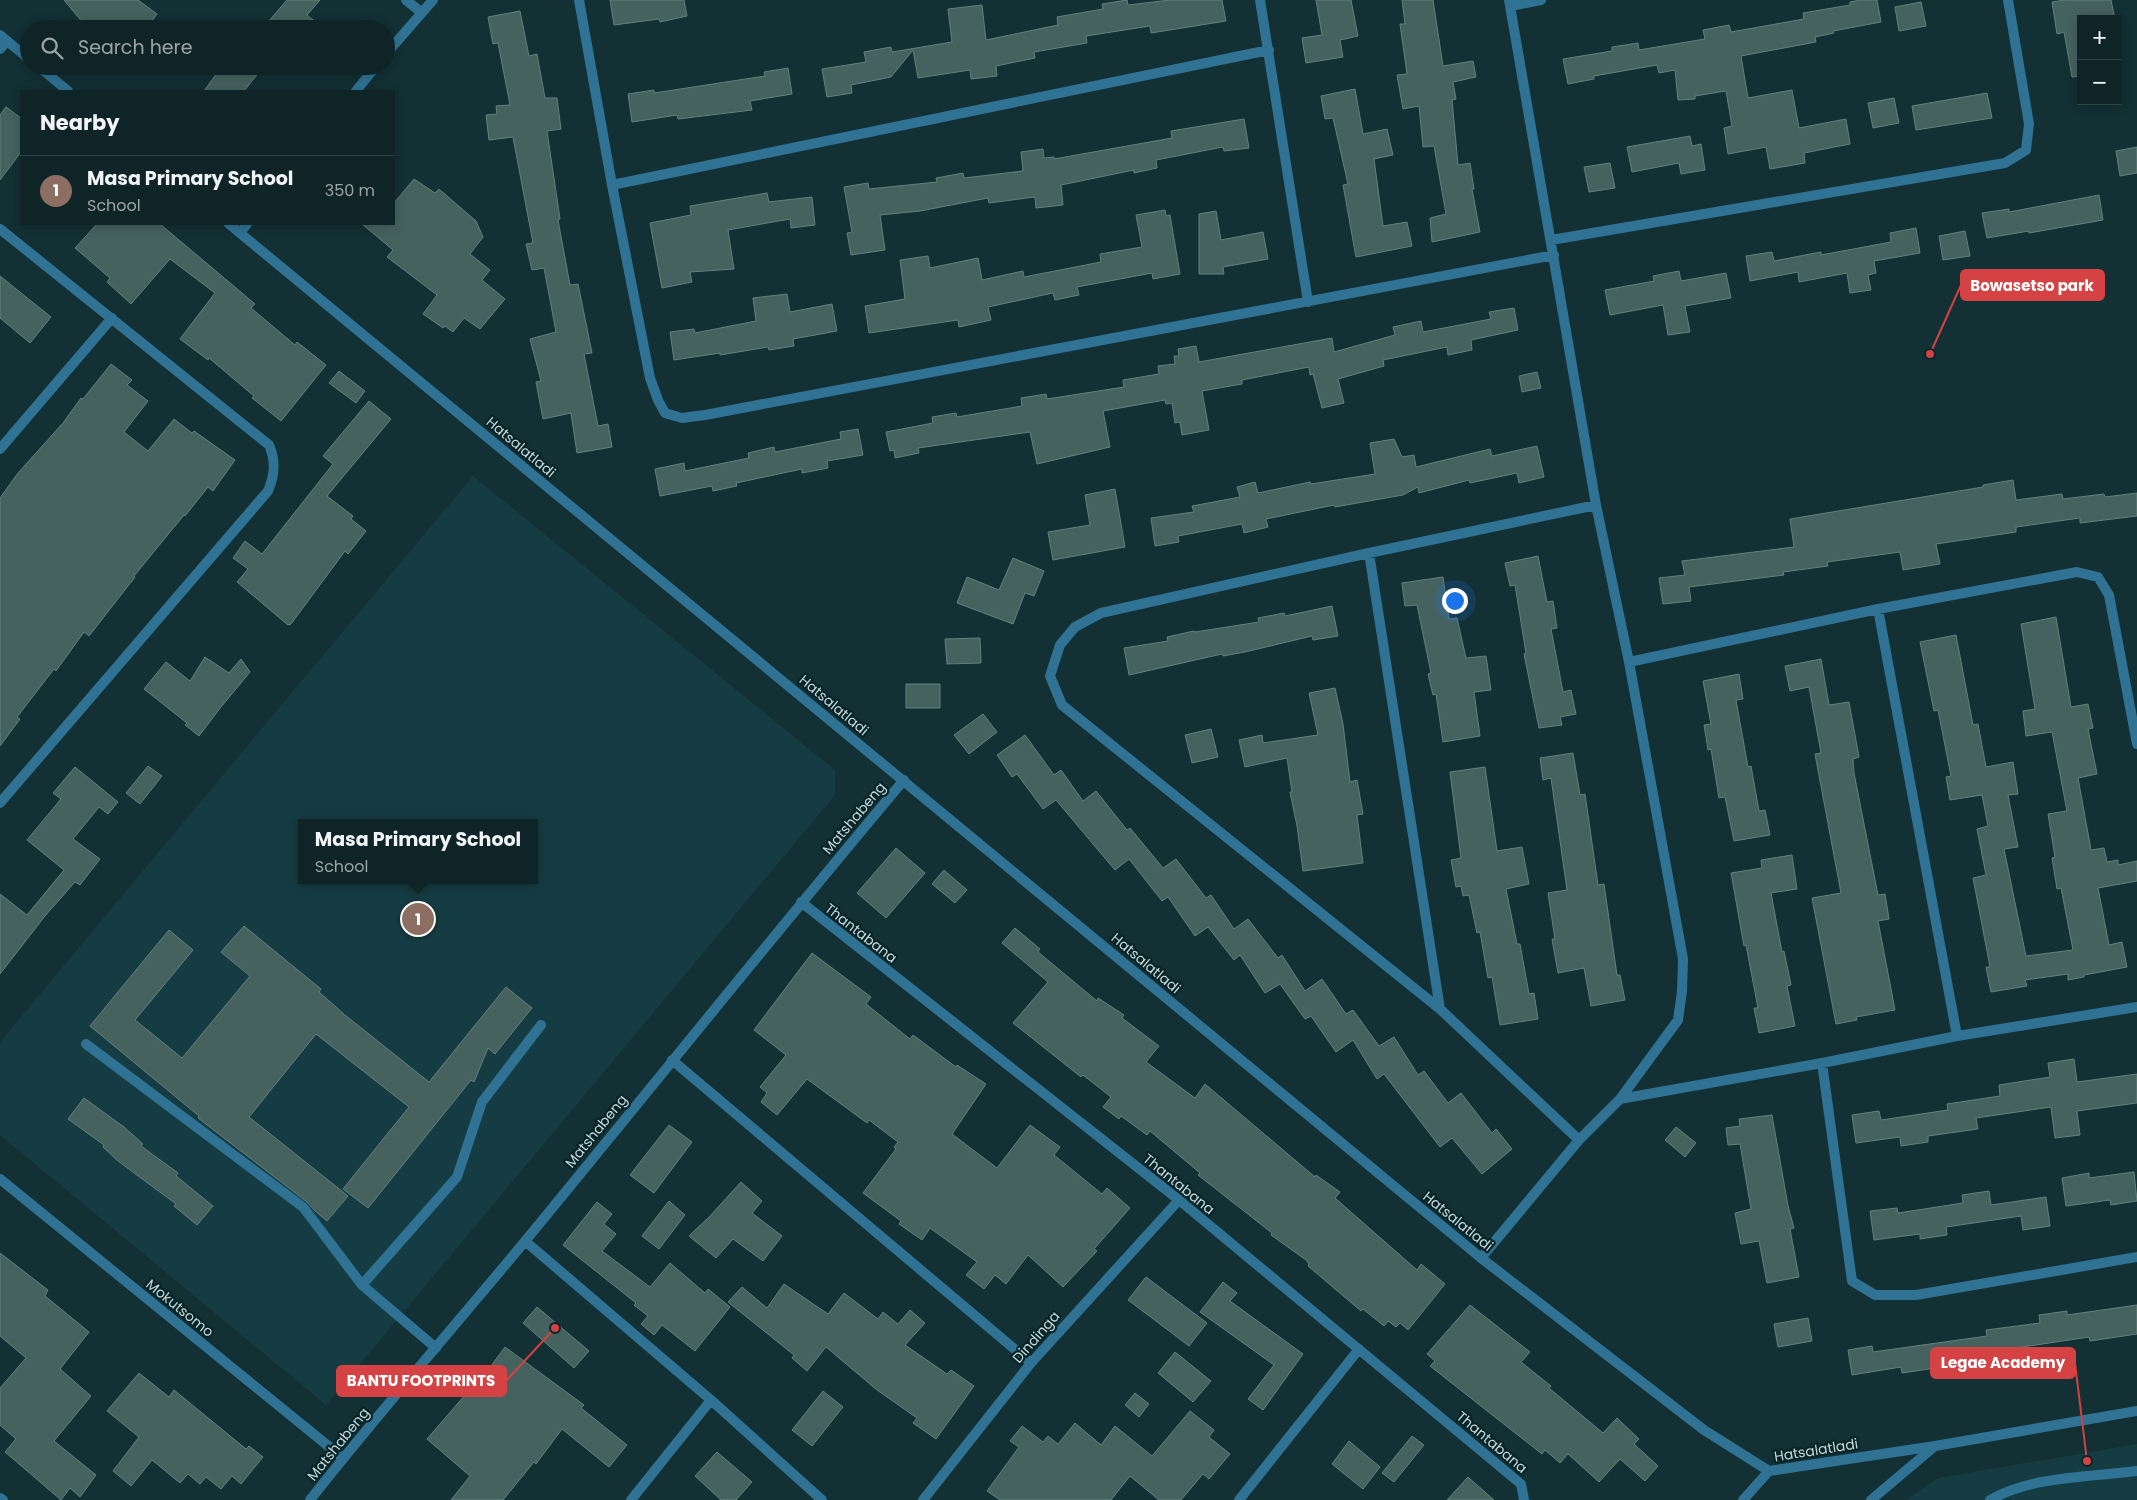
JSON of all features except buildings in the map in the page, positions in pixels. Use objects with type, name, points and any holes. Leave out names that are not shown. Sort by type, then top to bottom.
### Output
[{"type":"street","points":[[406,0],[421,12]]},
{"type":"street","points":[[395,43],[433,0]]},
{"type":"street","points":[[578,0],[650,378],[665,413],[682,418],[705,416],[1554,255]]},
{"type":"street","points":[[1260,0],[1308,302]]},
{"type":"street","points":[[1481,1258],[1579,1140],[1620,1099],[1678,1020],[1682,991],[1683,959],[1629,662],[1596,506],[1510,3],[1541,0]]},
{"type":"street","points":[[1551,240],[2005,163],[2026,150],[2029,124],[2008,0]]},
{"type":"street","points":[[2,42],[20,53]]},
{"type":"street","points":[[612,185],[1269,50]]},
{"type":"street","points":[[49,75],[67,90]]},
{"type":"street","points":[[357,90],[369,75]]},
{"type":"street","name":"Hatsalatladi","points":[[230,225],[1481,1258],[1704,1430],[1769,1471],[1935,1446],[2137,1411]]},
{"type":"street","points":[[240,233],[246,225]]},
{"type":"street","points":[[0,229],[269,445],[273,455],[273,478],[268,491],[0,802]]},
{"type":"street","points":[[0,449],[112,318]]},
{"type":"street","points":[[1579,1140],[1440,1009],[1062,705],[1050,676],[1060,646],[1076,627],[1101,613],[1368,553],[1596,506]]},
{"type":"street","points":[[1368,553],[1440,1009]]},
{"type":"street","points":[[1629,662],[1878,609],[2077,572],[2098,577],[2110,595],[2137,744]]},
{"type":"street","points":[[1878,609],[1958,1036]]},
{"type":"street","name":"Matshabeng","points":[[310,1500],[525,1241],[801,902],[904,780]]},
{"type":"street","name":"Thantabana","points":[[801,902],[1179,1200],[1360,1349],[1521,1484],[1524,1500]]},
{"type":"street","points":[[1620,1099],[1822,1063],[1958,1036],[2137,1007]]},
{"type":"street","points":[[362,1285],[457,1177],[482,1102],[541,1025]]},
{"type":"street","points":[[86,1044],[303,1207],[362,1285],[436,1348]]},
{"type":"street","points":[[672,1060],[1031,1363]]},
{"type":"street","points":[[1822,1063],[1852,1281],[1875,1295],[1916,1295],[2137,1257]]},
{"type":"street","name":"Mokutsomo","points":[[0,1179],[343,1458]]},
{"type":"street","name":"Dindinga","points":[[923,1500],[1031,1363],[1179,1200]]},
{"type":"street","points":[[525,1241],[711,1400],[822,1500]]},
{"type":"street","points":[[1239,1500],[1360,1349]]},
{"type":"street","points":[[631,1500],[711,1400]]},
{"type":"street","points":[[1871,1500],[1935,1446]]},
{"type":"street","points":[[1744,1500],[1769,1471]]},
{"type":"street","points":[[1990,1500],[2007,1490],[2031,1484],[2137,1471]]},
{"type":"shaded area","points":[[473,476],[835,770],[835,795],[326,1405],[0,1135],[0,1042]]},
{"type":"shaded area","points":[[2137,1444],[2137,1500],[1906,1500],[1938,1478]]},
{"type":"place","name":"Bowasetso park","points":[[1930,354]]},
{"type":"place","name":"Masa Primary School","points":[[418,919]]},
{"type":"place","name":"BANTU FOOTPRINTS","points":[[555,1328]]},
{"type":"place","name":"Legae Academy","points":[[2087,1461]]}]
